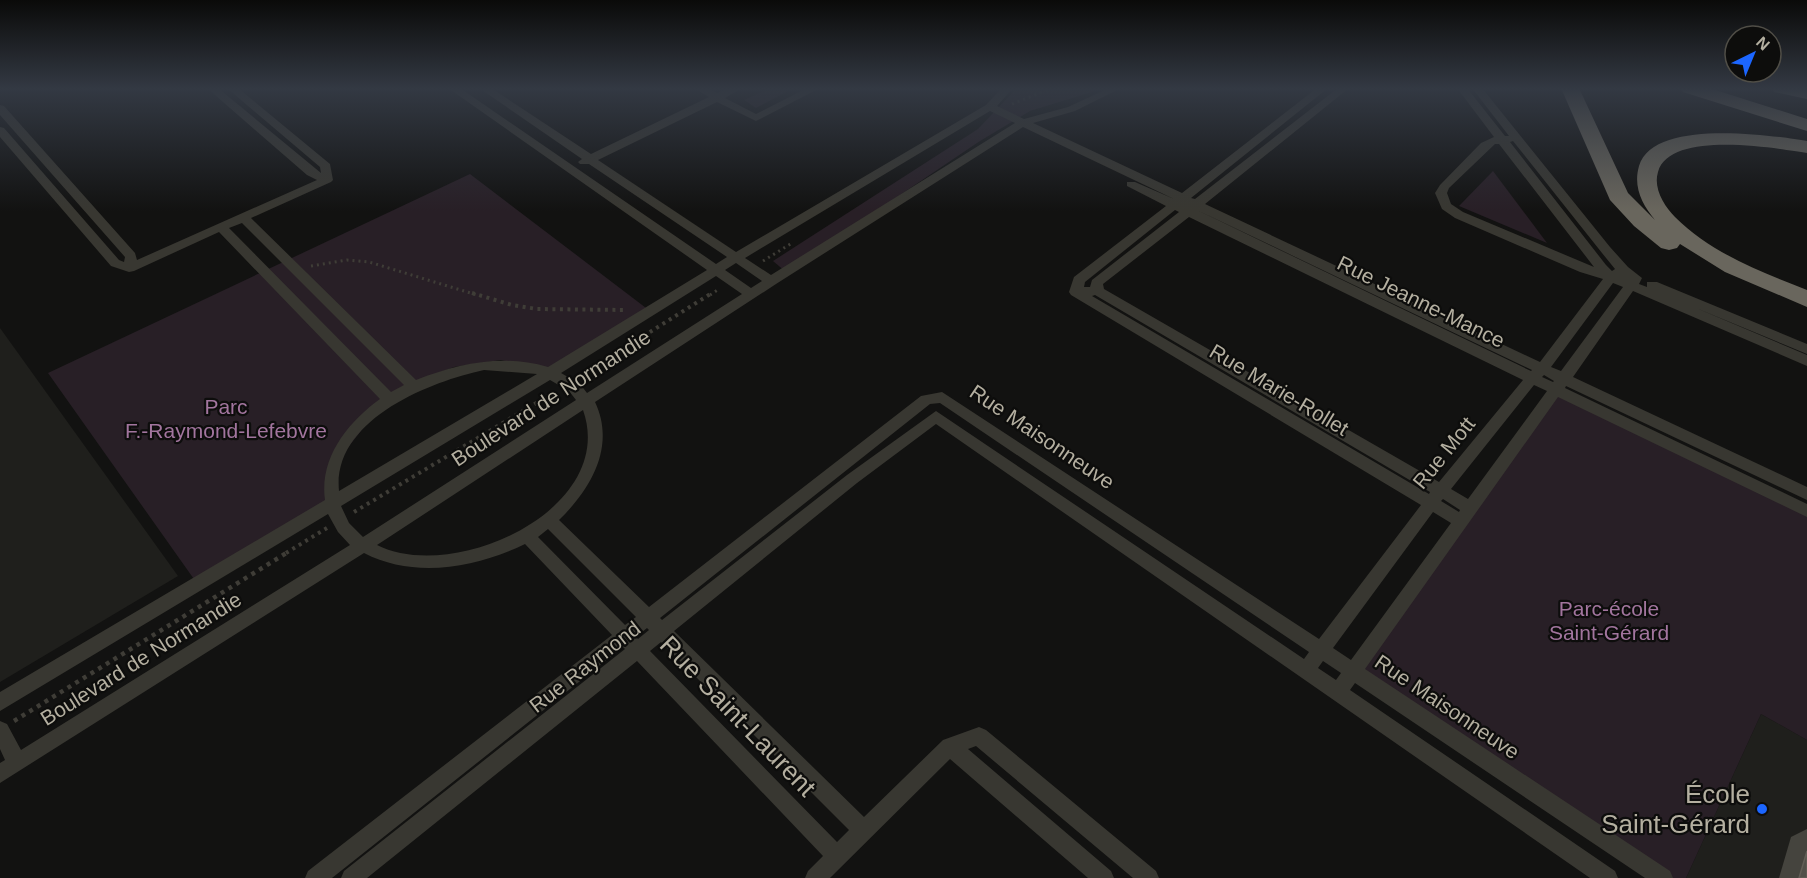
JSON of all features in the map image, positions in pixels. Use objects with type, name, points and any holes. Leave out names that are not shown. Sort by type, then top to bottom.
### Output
[{"type":"highway","points":[[1588,129],[1618,195],[1642,221],[1661,237],[1698,261],[1807,310]]},
{"type":"highway","points":[[1807,147],[1734,139],[1696,141],[1670,148],[1656,157],[1649,166],[1646,178],[1649,193],[1657,209],[1687,239],[1736,268],[1807,299]]},
{"type":"street","points":[[18,129],[131,256],[129,268]]},
{"type":"street","points":[[260,129],[311,173],[327,180]]},
{"type":"street","points":[[282,129],[327,166],[327,180]]},
{"type":"street","points":[[513,129],[751,294]]},
{"type":"street","points":[[545,129],[771,281]]},
{"type":"street","points":[[570,169],[653,129]]},
{"type":"street","name":"Boulevard de Normandie","points":[[0,702],[550,373],[716,269],[953,129]]},
{"type":"street","name":"Boulevard de Normandie","points":[[0,774],[362,546],[588,402],[771,281],[1013,129]]},
{"type":"street","name":"Rue Jeanne-Mance","points":[[1030,129],[1039,140],[1186,205],[1537,374],[1807,494]]},
{"type":"street","points":[[1275,129],[1186,205],[1097,283],[1097,291],[1076,292],[1079,280],[1186,205],[1289,129]]},
{"type":"street","points":[[1493,129],[1617,273],[1807,362]]},
{"type":"street","points":[[1510,129],[1617,273]]},
{"type":"street","points":[[0,130],[115,263],[129,268],[327,180]]},
{"type":"street","points":[[1518,139],[1501,140],[1485,145],[1444,187],[1441,196],[1446,206],[1464,218],[1578,266],[1617,273]]},
{"type":"street","points":[[22,155],[36,149]]},
{"type":"street","points":[[243,218],[412,385]]},
{"type":"street","points":[[221,227],[388,399]]},
{"type":"street","name":"Rue Mott","points":[[1306,670],[1440,491],[1617,273]]},
{"type":"street","points":[[1632,282],[1807,349]]},
{"type":"street","points":[[1338,692],[1632,282]]},
{"type":"street","name":"Rue Marie-Rollet","points":[[1097,291],[1471,508]]},
{"type":"street","name":"Rue Marie-Rollet","points":[[1076,292],[1461,521]]},
{"type":"street","points":[[332,341],[356,329]]},
{"type":"street","points":[[484,365],[519,365],[550,373],[569,383],[588,402],[597,430],[597,449],[591,468],[570,500],[549,520],[526,535],[493,550],[464,559],[434,562],[393,559],[362,546],[348,535],[338,522],[331,504],[331,476],[342,448],[362,422],[388,399],[412,385],[448,372],[484,365]]},
{"type":"street","name":"Rue Jeanne-Mance","points":[[1560,384],[1807,511]]},
{"type":"street","name":"Rue Maisonneuve","points":[[1608,878],[936,417],[942,397],[1663,878]]},
{"type":"street","name":"Rue Raymond","points":[[351,878],[661,631],[846,473],[926,400],[942,397]]},
{"type":"street","name":"Rue Raymond","points":[[329,874],[648,617],[846,473],[936,417]]},
{"type":"street","name":"Rue Saint-Laurent","points":[[549,520],[864,831]]},
{"type":"street","name":"Rue Saint-Laurent","points":[[526,535],[837,856]]},
{"type":"street","points":[[0,730],[17,763]]},
{"type":"street","points":[[815,878],[950,746],[980,736],[1149,878]]},
{"type":"street","points":[[950,746],[1104,878]]},
{"type":"path","points":[[296,270],[329,261],[369,262],[512,305],[537,309],[650,311]]},
{"type":"shaded area","points":[[0,328],[178,576],[0,682]]},
{"type":"shaded area","name":"École Saint-Gérard","points":[[1761,714],[1807,740],[1807,878],[1686,878]]},
{"type":"green space","points":[[978,129],[1000,129],[786,272],[773,261]]},
{"type":"green space","points":[[1493,171],[1547,243],[1459,206]]},
{"type":"green space","name":"Parc F.-Raymond-Lefebvre","points":[[470,174],[650,311],[552,371],[501,360],[454,367],[401,387],[387,398],[338,460],[332,500],[196,582],[48,373]]},
{"type":"green space","name":"Parc-école Saint-Gérard","points":[[1556,392],[1807,511],[1807,740],[1761,714],[1686,878],[1663,878],[1353,671]]},
{"type":"building","points":[[1807,851],[1807,878],[1799,878]]},
{"type":"place","name":"École Saint-Gérard","points":[[1762,809]]}]
